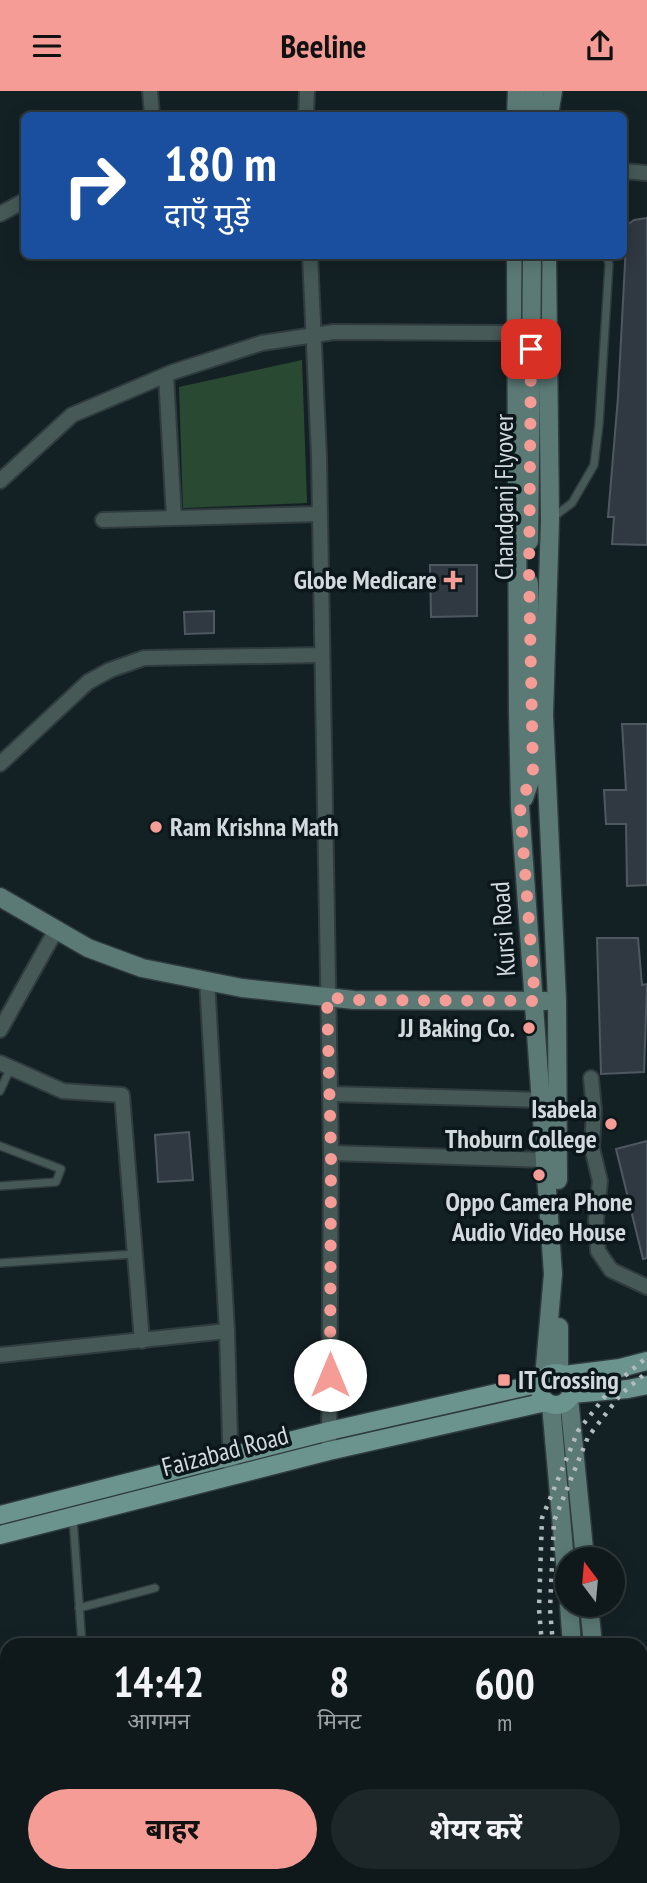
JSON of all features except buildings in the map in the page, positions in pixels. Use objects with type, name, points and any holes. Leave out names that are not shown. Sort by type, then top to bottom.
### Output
[{"type":"main road","points":[[516,112],[517,91]]},
{"type":"main road","points":[[532,112],[535,91]]},
{"type":"main road","points":[[550,112],[553,91]]},
{"type":"main road","points":[[516,259],[517,697],[520,806]]},
{"type":"main road","name":"Chandganj Flyover","points":[[532,259],[529,577],[533,740]]},
{"type":"main road","points":[[547,259],[550,520],[544,715],[547,796]]},
{"type":"main road","name":"Kursi Road","points":[[533,740],[533,772],[520,806],[553,1274],[552,1377]]},
{"type":"main road","name":"Kursi Road","points":[[533,772],[547,796],[556,1001],[552,1377]]},
{"type":"main road","points":[[0,897],[88,948],[142,968],[242,988],[354,1000],[556,1001]]},
{"type":"main road","name":"Faizabad Road","points":[[0,1515],[552,1377],[620,1368],[647,1361]]},
{"type":"main road","points":[[563,1547],[549,1403],[540,1394],[552,1377],[571,1383],[584,1547]]},
{"type":"main road","points":[[549,1403],[561,1404],[571,1396],[647,1385]]},
{"type":"main road","name":"Faizabad Road","points":[[0,1535],[329,1451],[549,1403]]},
{"type":"main road","points":[[570,1617],[571,1638]]},
{"type":"main road","points":[[590,1617],[592,1638]]},
{"type":"street","points":[[150,91],[152,112]]},
{"type":"street","points":[[306,112],[307,91]]},
{"type":"street","points":[[627,171],[647,173]]},
{"type":"street","points":[[0,214],[21,203]]},
{"type":"street","points":[[310,259],[320,515],[331,1153],[329,1451]]},
{"type":"street","points":[[2,475],[72,415],[166,375],[262,343],[334,332],[549,334]]},
{"type":"street","points":[[166,375],[174,518]]},
{"type":"street","points":[[103,520],[320,515]]},
{"type":"street","points":[[0,764],[88,682],[110,670],[144,658],[322,655]]},
{"type":"street","points":[[0,1030],[56,930]]},
{"type":"street","points":[[206,981],[227,1331],[231,1476]]},
{"type":"street","points":[[5,1065],[63,1091],[122,1095],[142,1341]]},
{"type":"street","points":[[591,1078],[594,1110],[592,1148],[600,1181],[596,1220],[597,1251],[611,1269],[647,1287]]},
{"type":"street","points":[[330,1094],[541,1100]]},
{"type":"street","points":[[331,1153],[545,1160]]},
{"type":"street","points":[[0,1355],[227,1331]]},
{"type":"lane","points":[[550,520],[572,503],[594,465],[607,323],[607,259]]},
{"type":"lane","points":[[0,1091],[5,1065]]},
{"type":"lane","points":[[0,1146],[61,1169],[56,1182],[0,1186]]},
{"type":"lane","points":[[0,1263],[135,1254]]},
{"type":"lane","points":[[73,1518],[81,1638]]},
{"type":"lane","points":[[79,1608],[155,1588]]},
{"type":"green space","points":[[302,360],[307,503],[183,508],[179,387]]},
{"type":"railway","points":[[541,1638],[539,1609],[542,1518],[578,1431],[613,1386],[647,1357]]},
{"type":"railway","points":[[552,1638],[550,1609],[554,1521],[588,1437],[621,1394],[647,1372]]},
{"type":"place","name":"Globe Medicare","points":[[453,580]]},
{"type":"place","name":"Ram Krishna Math","points":[[156,827]]},
{"type":"place","name":"JJ Baking Co.","points":[[529,1028]]},
{"type":"place","name":"Isabela Thoburn College","points":[[611,1124]]},
{"type":"place","name":"Oppo Camera Phone Audio Video House","points":[[539,1175]]},
{"type":"place","name":"IT Crossing","points":[[504,1380]]},
{"type":"route","points":[[330,1375],[331,1153],[327,997],[354,1000],[535,1001],[520,806],[533,772],[529,577],[531,349]]}]
